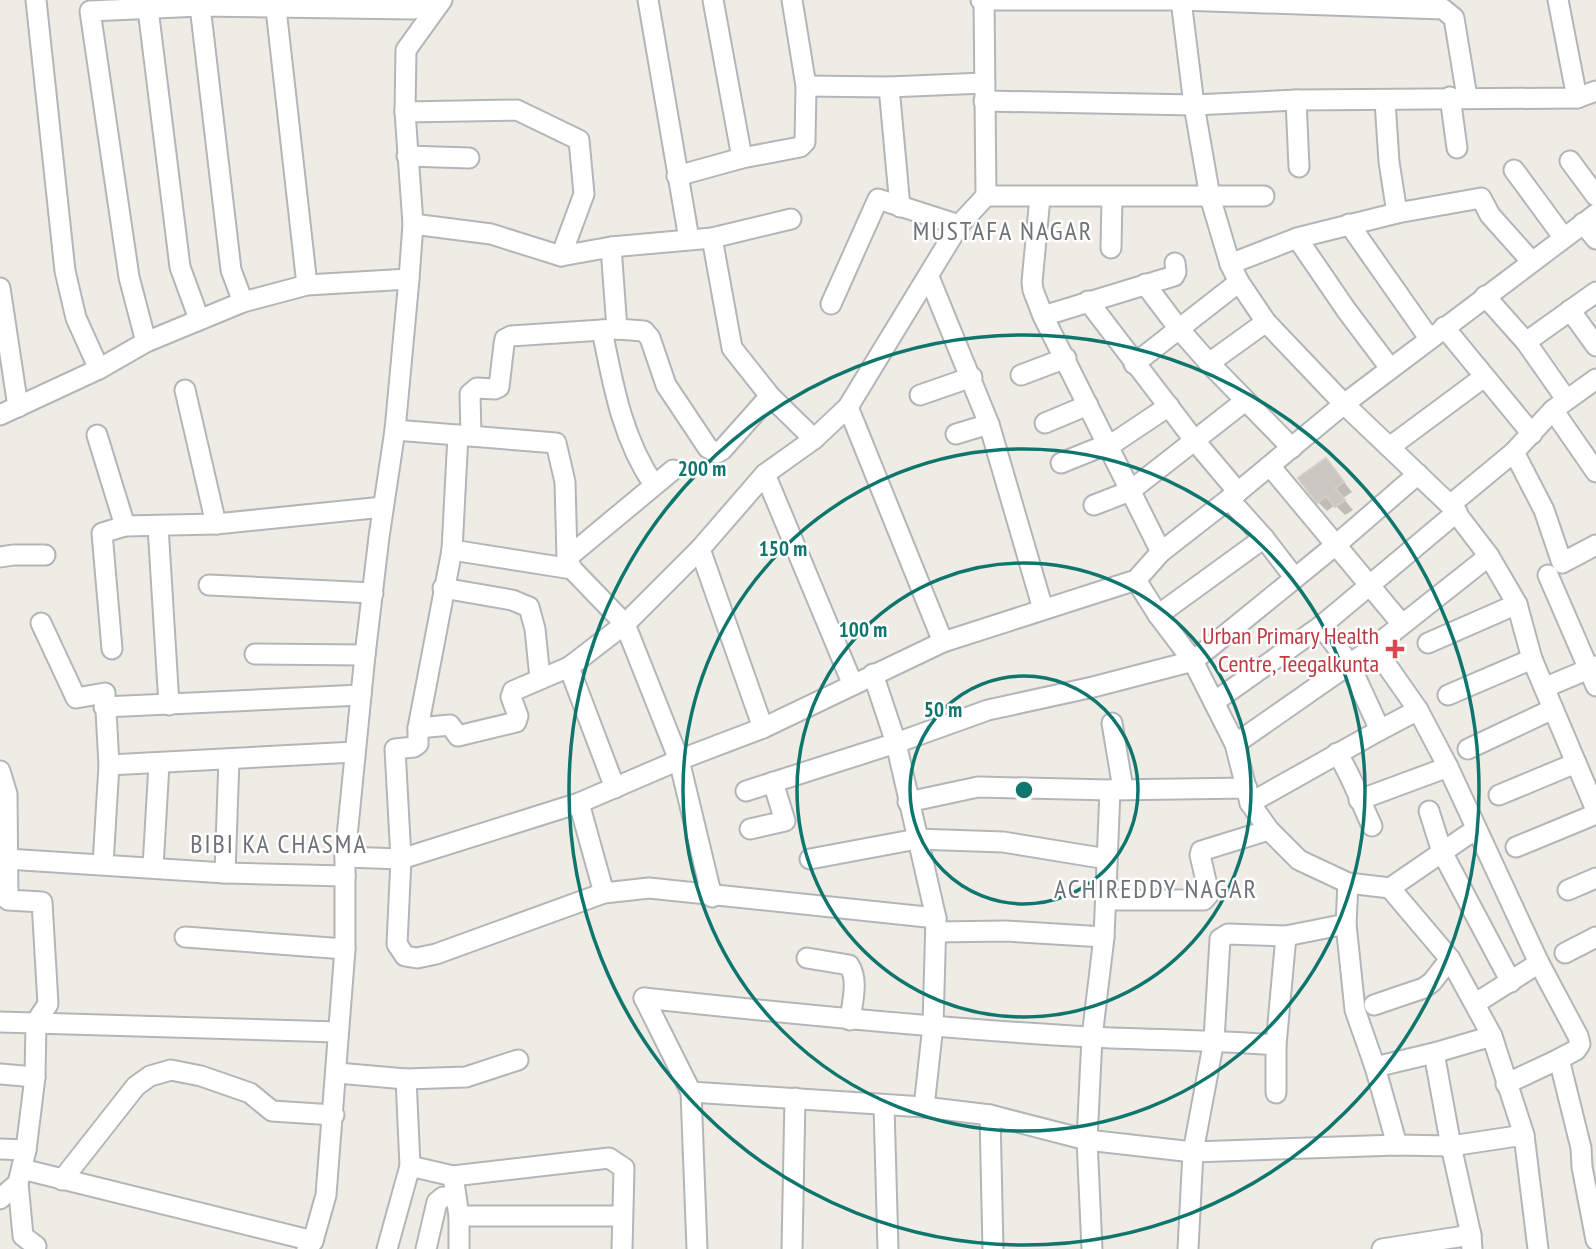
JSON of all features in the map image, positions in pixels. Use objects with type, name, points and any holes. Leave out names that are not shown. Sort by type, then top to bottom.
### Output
[{"type":"street","points":[[36,0],[65,271],[76,318],[99,369]]},
{"type":"street","points":[[649,0],[689,239]]},
{"type":"street","points":[[713,0],[742,158]]},
{"type":"street","points":[[677,176],[742,158],[800,147],[806,142],[806,86],[792,0]]},
{"type":"street","points":[[418,728],[450,725],[458,736],[516,722],[518,716],[511,694],[513,691],[569,667],[625,624],[700,549],[765,474],[814,439],[848,407],[959,225],[986,196],[983,0],[1181,0],[1443,9],[1454,18],[1458,97],[1457,148]]},
{"type":"street","points":[[1181,0],[1194,105],[1210,197],[1230,264],[1239,282],[1266,321],[1344,404],[1454,509],[1489,556],[1517,604],[1532,659],[1546,687],[1596,812],[1516,847]]},
{"type":"street","points":[[1558,0],[1577,98]]},
{"type":"street","points":[[146,342],[129,277],[90,11],[119,5],[148,9],[275,3],[440,3]]},
{"type":"street","points":[[275,3],[307,285]]},
{"type":"street","points":[[0,1149],[22,1168],[310,1245],[326,1195],[337,1073],[337,1032],[345,949],[345,866],[355,752],[383,507],[395,430],[409,279],[413,224],[405,111],[406,50],[440,3]]},
{"type":"street","points":[[200,6],[231,270],[243,302]]},
{"type":"street","points":[[148,9],[180,267],[199,318]]},
{"type":"street","points":[[806,86],[889,87],[1194,105],[1458,97],[1577,98],[1596,91]]},
{"type":"street","points":[[889,87],[900,207]]},
{"type":"street","points":[[1296,100],[1300,167]]},
{"type":"street","points":[[1385,101],[1396,213]]},
{"type":"street","points":[[405,111],[517,110],[579,140],[584,194],[561,256]]},
{"type":"street","points":[[407,156],[468,158]]},
{"type":"street","points":[[1570,161],[1596,196]]},
{"type":"street","points":[[1514,170],[1563,238]]},
{"type":"street","points":[[986,196],[1264,196]]},
{"type":"street","points":[[1040,197],[1033,290],[1043,316],[1161,552]]},
{"type":"street","points":[[1111,248],[1112,197]]},
{"type":"street","points":[[1230,264],[1297,237],[1396,213],[1481,198],[1490,215],[1532,262]]},
{"type":"street","points":[[831,304],[878,199],[959,225]]},
{"type":"street","points":[[4,849],[103,864],[225,873],[345,866],[401,859],[579,803],[763,728],[943,642],[1136,580],[1161,552],[1293,448],[1344,404],[1589,218],[1596,239]]},
{"type":"street","points":[[413,224],[491,234],[561,256],[611,247],[712,238],[791,219]]},
{"type":"street","points":[[1349,224],[1436,333],[1484,377],[1532,434]]},
{"type":"street","points":[[1297,237],[1347,312],[1390,368]]},
{"type":"street","points":[[712,238],[732,348],[770,396],[814,439]]},
{"type":"street","points":[[611,247],[609,329],[616,400],[630,444],[654,485]]},
{"type":"street","points":[[1043,316],[1174,276],[1175,263]]},
{"type":"street","points":[[929,276],[989,424],[1043,609]]},
{"type":"street","points":[[0,415],[99,369],[146,342],[243,302],[307,285],[409,279]]},
{"type":"street","points":[[1134,364],[1239,282]]},
{"type":"street","points":[[1145,284],[1209,363],[1293,448]]},
{"type":"street","points":[[0,288],[18,407]]},
{"type":"street","points":[[1525,342],[1596,292]]},
{"type":"street","points":[[1485,296],[1525,342],[1596,472]]},
{"type":"street","points":[[1087,301],[1169,406],[1294,577]]},
{"type":"street","points":[[1570,310],[1596,346]]},
{"type":"street","points":[[1209,363],[1266,321]]},
{"type":"street","points":[[770,396],[722,450],[714,452],[708,448],[666,385],[650,338],[644,331],[609,329],[522,335],[505,339],[499,387],[477,388],[470,394],[452,550],[418,728],[418,744],[395,749],[401,859],[397,944],[408,958],[436,954],[604,893],[649,888],[936,925],[1104,937]]},
{"type":"street","points":[[1021,375],[1066,358]]},
{"type":"street","points":[[920,395],[972,377]]},
{"type":"street","points":[[1391,446],[1484,377]]},
{"type":"street","points":[[1213,702],[1321,626],[1454,509],[1560,404],[1596,379]]},
{"type":"street","points":[[185,390],[216,524]]},
{"type":"street","points":[[1094,505],[1130,491],[1245,401]]},
{"type":"street","points":[[1045,423],[1088,405]]},
{"type":"street","points":[[1061,463],[1108,445],[1169,406]]},
{"type":"street","points":[[848,407],[943,642]]},
{"type":"street","points":[[956,434],[989,424]]},
{"type":"street","points":[[395,430],[556,443],[565,482],[569,564]]},
{"type":"street","points":[[97,435],[125,526]]},
{"type":"street","points":[[1514,452],[1544,510],[1562,563],[1596,545]]},
{"type":"street","points":[[1270,466],[1401,623]]},
{"type":"street","points":[[569,564],[673,470]]},
{"type":"street","points":[[765,474],[853,685]]},
{"type":"street","points":[[746,791],[988,710],[1193,661],[1418,474]]},
{"type":"street","points":[[111,649],[102,533],[125,526],[216,524],[383,507]]},
{"type":"street","points":[[158,526],[169,705]]},
{"type":"street","points":[[1158,615],[1264,538]]},
{"type":"street","points":[[700,549],[763,728]]},
{"type":"street","points":[[452,550],[569,564],[625,624],[679,761],[712,897]]},
{"type":"street","points":[[0,557],[46,555]]},
{"type":"street","points":[[1235,744],[1374,647],[1489,556]]},
{"type":"street","points":[[1546,687],[1594,673],[1548,575]]},
{"type":"street","points":[[1136,580],[1158,615],[1193,661],[1235,744],[1249,796],[1269,830],[1300,860],[1349,883],[1390,888],[1476,829]]},
{"type":"street","points":[[209,586],[373,593]]},
{"type":"street","points":[[443,588],[512,600],[529,607],[535,629],[540,678]]},
{"type":"street","points":[[1428,643],[1517,604]]},
{"type":"street","points":[[41,622],[76,698],[105,693],[110,765],[103,864]]},
{"type":"street","points":[[1321,626],[1349,663],[1380,730]]},
{"type":"street","points":[[1374,647],[1418,710],[1448,767],[1539,963],[1580,1044],[1576,1050],[1506,1084]]},
{"type":"street","points":[[255,654],[365,655]]},
{"type":"street","points":[[1447,695],[1532,659]]},
{"type":"street","points":[[569,667],[615,788]]},
{"type":"street","points":[[873,674],[896,743],[936,925],[933,1025],[924,1107]]},
{"type":"street","points":[[104,708],[361,695]]},
{"type":"street","points":[[1468,749],[1553,709]]},
{"type":"street","points":[[908,802],[978,787],[1249,796],[1418,710]]},
{"type":"street","points":[[1092,1249],[1087,1140],[1091,1037],[1104,937],[1107,859],[1117,790],[1112,723]]},
{"type":"street","points":[[110,765],[355,752]]},
{"type":"street","points":[[1337,753],[1351,776],[1372,826]]},
{"type":"street","points":[[225,873],[229,759]]},
{"type":"street","points":[[1499,795],[1576,763]]},
{"type":"street","points":[[153,867],[159,764]]},
{"type":"street","points":[[1359,800],[1448,767]]},
{"type":"street","points":[[0,771],[7,794],[4,900],[42,902],[48,1004],[36,1022],[35,1077],[22,1168],[23,1236],[42,1248]]},
{"type":"street","points":[[750,829],[785,821],[773,782]]},
{"type":"street","points":[[579,803],[604,893]]},
{"type":"street","points":[[1429,811],[1442,852],[1511,982]]},
{"type":"street","points":[[1106,900],[1205,900],[1209,894],[1201,851],[1269,830]]},
{"type":"street","points":[[810,859],[917,839],[1003,842],[1107,859]]},
{"type":"street","points":[[1568,890],[1596,878]]},
{"type":"street","points":[[1349,883],[1346,924],[1355,1010],[1375,1067],[1397,1145]]},
{"type":"street","points":[[1390,888],[1450,959],[1492,1036],[1524,1135],[1538,1249]]},
{"type":"street","points":[[1188,1249],[1193,1152],[1214,1040],[1220,939],[1228,934],[1286,936],[1346,924]]},
{"type":"street","points":[[1276,1093],[1276,1045],[1286,936]]},
{"type":"street","points":[[185,937],[345,949]]},
{"type":"street","points":[[1565,953],[1596,937]]},
{"type":"street","points":[[807,958],[849,965],[852,968],[854,980],[850,1020]]},
{"type":"street","points":[[1374,1005],[1424,988],[1450,959]]},
{"type":"street","points":[[1476,1003],[1539,963]]},
{"type":"street","points":[[697,1249],[691,1092],[644,998],[850,1020],[1091,1037],[1214,1040],[1276,1045]]},
{"type":"street","points":[[0,1023],[337,1032]]},
{"type":"street","points":[[1375,1067],[1492,1036]]},
{"type":"street","points":[[1379,1249],[1472,1242],[1434,1053]]},
{"type":"street","points":[[1559,1059],[1589,1145],[1582,1167],[1596,1240]]},
{"type":"street","points":[[337,1073],[406,1079],[466,1077],[518,1060]]},
{"type":"street","points":[[62,1180],[136,1086],[150,1076],[171,1070],[201,1076],[250,1093],[272,1111],[334,1115]]},
{"type":"street","points":[[0,1074],[35,1077]]},
{"type":"street","points":[[387,1249],[410,1166],[406,1079]]},
{"type":"street","points":[[691,1092],[924,1107],[990,1115],[1087,1140],[1193,1152],[1397,1145],[1451,1146],[1524,1135]]},
{"type":"street","points":[[792,1249],[795,1098]]},
{"type":"street","points":[[884,1106],[888,1249]]},
{"type":"street","points":[[990,1115],[993,1249]]},
{"type":"street","points":[[410,1166],[453,1176],[609,1158],[624,1168],[622,1249]]},
{"type":"street","points":[[0,1199],[22,1168]]},
{"type":"street","points":[[453,1176],[459,1216],[459,1249]]},
{"type":"street","points":[[426,1249],[437,1202],[443,1197],[456,1197]]},
{"type":"street","points":[[459,1216],[621,1216]]},
{"type":"building","points":[[1326,458],[1344,482],[1335,488],[1345,500],[1335,507],[1326,496],[1317,503],[1298,478]]},
{"type":"place","name":"Urban Primary Health Centre, Teegalkunta","points":[[1395,649]]},
{"type":"district","name":"MUSTAFA NAGAR","points":[[1003,230]]},
{"type":"district","name":"BIBI KA CHASMA","points":[[279,843]]},
{"type":"district","name":"ACHIREDDY NAGAR","points":[[1156,888]]}]
